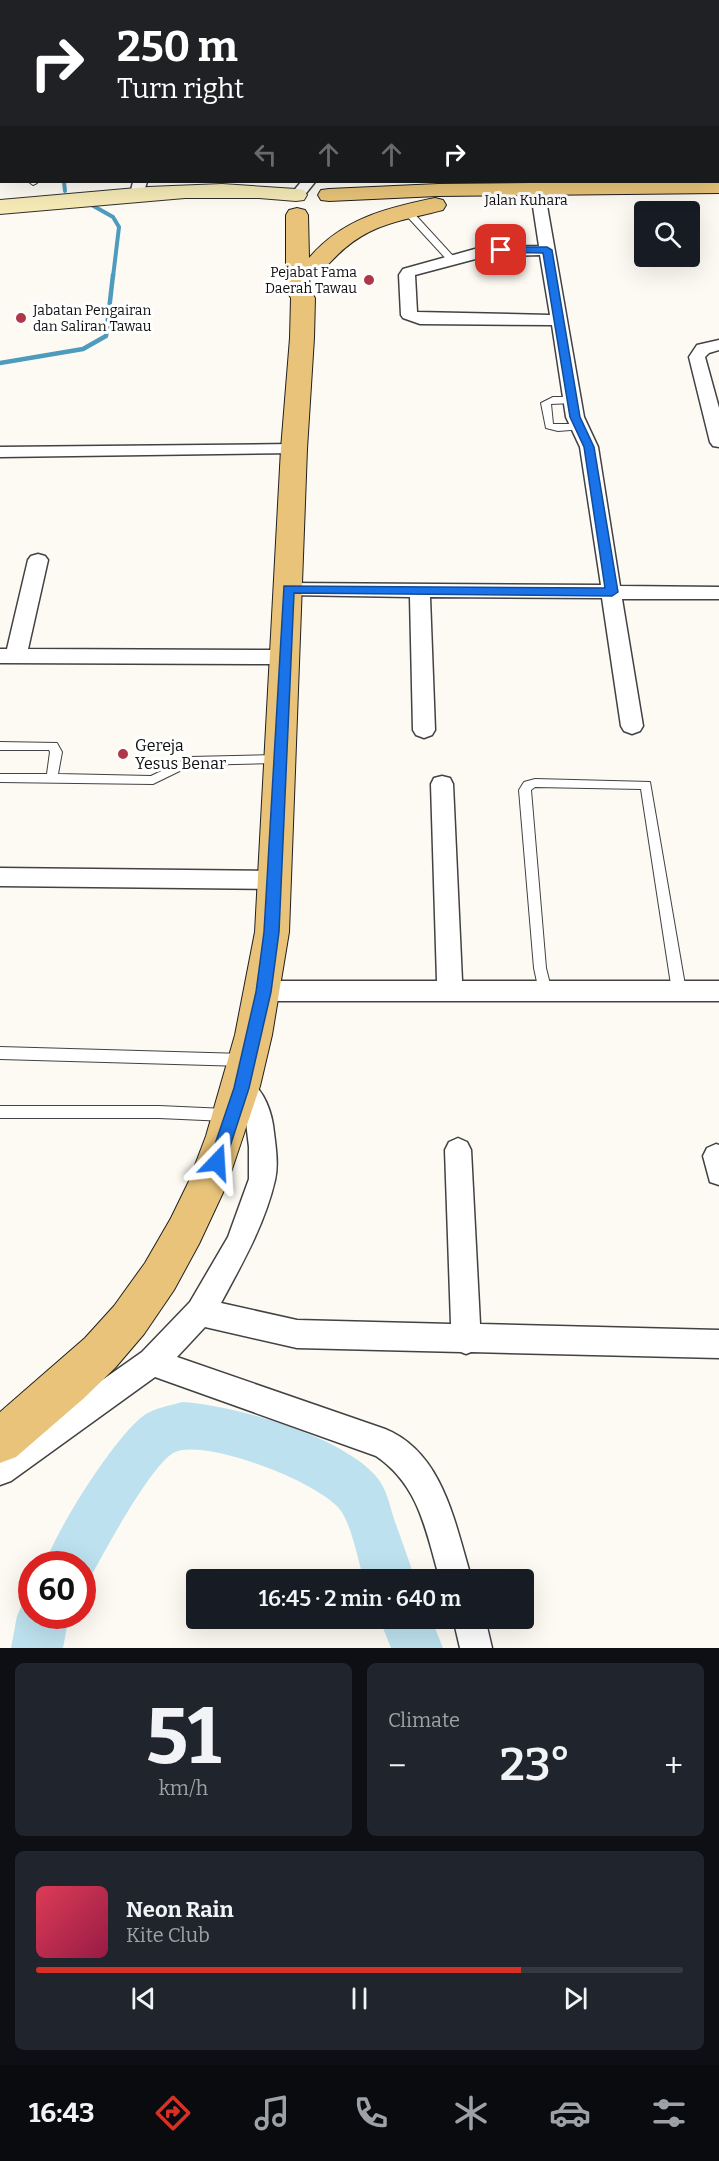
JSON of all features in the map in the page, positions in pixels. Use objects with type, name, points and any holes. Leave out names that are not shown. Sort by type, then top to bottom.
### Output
[{"type":"main road","name":"Jalan Kuhara","points":[[314,203],[505,185],[719,187]]},
{"type":"main road","name":"Jalan Kuhara","points":[[314,203],[719,199]]},
{"type":"main road","points":[[314,203],[298,290],[307,283],[337,239],[363,225],[407,211],[473,200]]},
{"type":"main road","points":[[0,1441],[78,1374],[128,1321],[159,1277],[204,1195],[241,1088],[263,992],[272,932],[294,449],[307,283]]},
{"type":"street","points":[[0,207],[110,196],[138,188],[213,192],[264,200],[314,203]]},
{"type":"street","points":[[539,200],[572,400],[589,447],[632,726]]},
{"type":"street","points":[[547,250],[482,252],[409,272],[407,275],[409,315],[413,318],[558,320]]},
{"type":"street","points":[[719,345],[703,349],[697,357],[719,442]]},
{"type":"street","points":[[0,452],[294,449]]},
{"type":"street","points":[[38,560],[8,656],[285,657]]},
{"type":"street","points":[[288,589],[719,593]]},
{"type":"street","points":[[420,590],[424,730]]},
{"type":"street","points":[[442,784],[450,991]]},
{"type":"street","points":[[0,877],[274,880]]},
{"type":"street","points":[[263,992],[719,991]]},
{"type":"street","points":[[0,1470],[152,1362],[200,1312],[240,1242],[262,1179],[262,1147],[258,1111],[241,1088]]},
{"type":"street","points":[[458,1150],[466,1340]]},
{"type":"street","points":[[200,1312],[297,1334],[466,1340],[719,1344]]},
{"type":"street","points":[[152,1362],[385,1444],[393,1449],[408,1461],[420,1479],[432,1505],[452,1569]]},
{"type":"street","points":[[472,1629],[476,1648]]},
{"type":"lane","points":[[407,211],[452,259]]},
{"type":"lane","points":[[572,400],[553,400],[546,403],[549,426],[580,427]]},
{"type":"lane","points":[[0,746],[53,746],[56,752],[52,778]]},
{"type":"lane","points":[[0,778],[153,780],[190,761],[279,758]]},
{"type":"lane","points":[[545,992],[540,968],[525,790],[528,784],[535,783],[639,783],[646,785],[679,991]]},
{"type":"lane","points":[[0,1053],[241,1088]]},
{"type":"lane","points":[[0,1112],[159,1112],[241,1088]]},
{"type":"waterway","points":[[64,183],[65,191]]},
{"type":"waterway","points":[[90,204],[113,217],[119,227],[113,277]]},
{"type":"waterway","points":[[0,363],[83,349],[106,336],[113,275]]},
{"type":"waterway","points":[[77,1551],[140,1453],[152,1439],[163,1431],[182,1426],[237,1433],[299,1455],[327,1469],[348,1484],[362,1498],[386,1569]]},
{"type":"waterway","points":[[37,1648],[41,1629]]},
{"type":"waterway","points":[[409,1629],[417,1648]]},
{"type":"place","name":"Pejabat Fama Daerah Tawau","points":[[369,280]]},
{"type":"place","name":"Jabatan Pengairan dan Saliran Tawau","points":[[21,318]]},
{"type":"place","name":"Gereja Yesus Benar","points":[[123,754]]},
{"type":"route","points":[[217,1162],[242,1088],[263,992],[272,932],[288,589],[612,592],[589,447],[575,417],[547,250],[501,250]]}]
